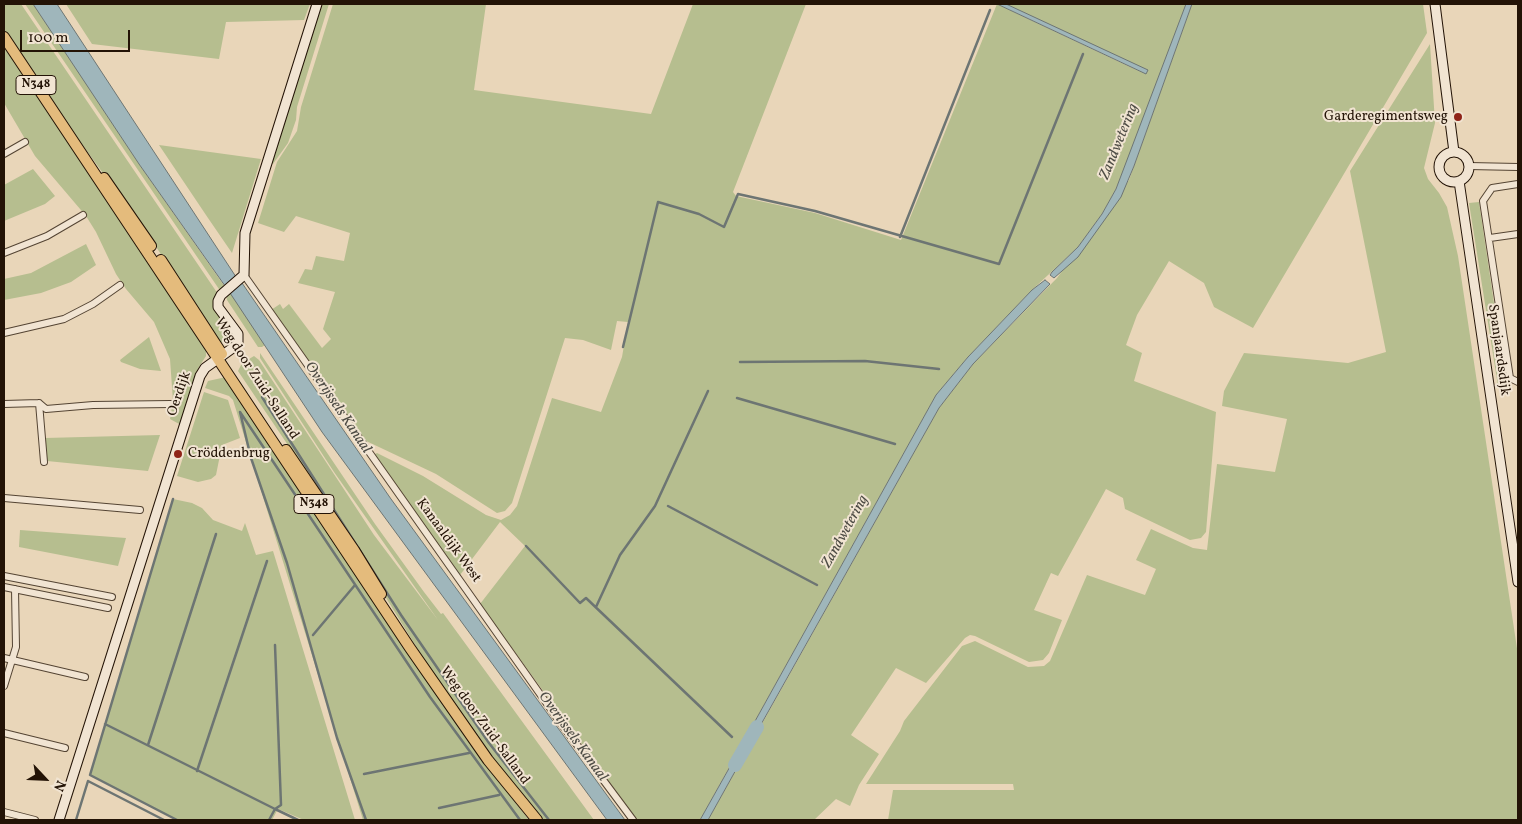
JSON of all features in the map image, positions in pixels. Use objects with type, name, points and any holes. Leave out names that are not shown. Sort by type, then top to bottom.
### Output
[{"type":"main road","name":"Weg door Zuid-Salland","points":[[4,37],[221,357],[410,648],[488,760],[537,820]]},
{"type":"street","points":[[242,277],[245,232],[317,4]]},
{"type":"street","points":[[1435,4],[1454,152]]},
{"type":"street","points":[[4,154],[25,142]]},
{"type":"street","points":[[1454,152],[1462,155],[1469,166],[1466,175],[1459,181],[1448,181],[1440,173],[1439,167],[1443,157],[1454,152]]},
{"type":"street","points":[[1469,166],[1518,167]]},
{"type":"street","name":"Spanjaardsdijk","points":[[1459,181],[1518,582]]},
{"type":"street","points":[[1516,382],[1510,378],[1484,200],[1492,188],[1518,184]]},
{"type":"street","points":[[4,253],[47,236],[83,215]]},
{"type":"street","points":[[1490,238],[1518,234]]},
{"type":"street","name":"Oerdijk","points":[[59,820],[200,376],[205,368],[236,345],[239,338],[237,331],[218,307],[220,298],[242,277]]},
{"type":"street","name":"Kanaaldijk West","points":[[242,277],[557,718],[633,820]]},
{"type":"street","points":[[4,333],[64,319],[93,304],[120,285]]},
{"type":"street","points":[[39,403],[44,462]]},
{"type":"street","points":[[4,404],[39,403],[46,409],[93,405],[171,404]]},
{"type":"street","points":[[4,498],[140,510]]},
{"type":"street","points":[[4,686],[13,660],[16,638],[7,577],[112,597]]},
{"type":"street","points":[[9,588],[108,608]]},
{"type":"street","points":[[4,658],[85,677]]},
{"type":"street","points":[[4,733],[65,748]]},
{"type":"street","points":[[4,812],[34,820]]},
{"type":"green space","points":[[4,4],[21,4],[218,294],[233,335],[229,345],[219,341],[207,325],[151,239],[78,139],[12,42],[4,29]]},
{"type":"green space","points":[[25,4],[33,4],[139,164],[225,287],[221,292]]},
{"type":"green space","points":[[66,4],[310,4],[304,20],[226,22],[219,59],[92,44]]},
{"type":"green space","points":[[320,4],[329,4],[297,107],[296,120],[288,143],[273,164],[270,163]]},
{"type":"green space","points":[[333,4],[486,4],[474,90],[651,114],[693,4],[806,4],[733,192],[736,196],[815,213],[901,240],[997,4],[1145,74],[1006,4],[1186,4],[1129,158],[1116,189],[1102,214],[1078,247],[1032,290],[968,357],[936,395],[700,820],[637,820],[480,604],[525,546],[500,522],[460,575],[373,455],[377,453],[423,476],[486,515],[501,520],[510,515],[517,506],[552,398],[601,412],[622,357],[628,322],[617,321],[611,350],[583,340],[565,338],[512,503],[505,511],[497,513],[436,474],[362,439],[271,310],[280,304],[283,309],[289,304],[322,348],[331,339],[323,329],[335,292],[298,283],[305,269],[312,270],[316,256],[344,261],[350,233],[296,216],[284,232],[258,223],[277,162],[297,131],[301,107]]},
{"type":"green space","points":[[1192,4],[1423,4],[1427,33],[1253,328],[1214,307],[1204,283],[1169,261],[1137,315],[1126,345],[1142,353],[1134,381],[1216,412],[1206,532],[1201,538],[1190,540],[1125,509],[1123,498],[1106,489],[1058,576],[1051,573],[1034,610],[1062,620],[1049,653],[1043,660],[1029,662],[970,635],[965,638],[926,683],[896,668],[851,735],[879,754],[859,785],[850,806],[836,799],[814,820],[708,820],[939,408],[973,364],[1057,278],[1129,180]]},
{"type":"green space","points":[[4,42],[206,346],[206,356],[199,367],[181,425],[170,419],[173,401],[170,359],[154,322],[126,289],[116,274],[96,232],[86,216],[35,156],[4,103]]},
{"type":"green space","points":[[1430,44],[1435,123],[1424,168],[1428,179],[1447,207],[1458,256],[1518,655],[1518,820],[888,820],[893,790],[1014,790],[1013,784],[866,784],[900,731],[904,721],[962,646],[975,641],[1028,667],[1044,666],[1050,661],[1087,575],[1145,595],[1156,569],[1136,560],[1151,529],[1193,548],[1207,550],[1217,464],[1275,472],[1287,419],[1222,406],[1224,391],[1244,353],[1348,363],[1386,352],[1350,171]]},
{"type":"green space","points":[[159,145],[261,159],[232,253],[208,218]]},
{"type":"green space","points":[[33,169],[55,196],[45,204],[4,221],[4,185]]},
{"type":"green space","points":[[1479,202],[1506,384],[1498,386],[1469,203]]},
{"type":"green space","points":[[86,244],[96,265],[71,282],[41,293],[4,300],[4,279],[31,273]]},
{"type":"green space","points":[[230,290],[265,345],[262,347],[258,347],[227,300],[226,294]]},
{"type":"green space","points":[[149,337],[161,371],[140,369],[121,362],[120,360]]},
{"type":"green space","points":[[260,353],[375,524],[424,592],[441,614],[443,613],[594,820],[543,820],[479,740],[417,648],[333,512],[238,371],[241,365],[254,356],[259,360],[374,535],[438,620],[334,472],[260,358]]},
{"type":"green space","points":[[226,377],[467,740],[529,820],[363,820],[233,400],[229,396],[205,388],[208,381]]},
{"type":"green space","points":[[204,392],[228,400],[240,438],[222,445],[216,475],[211,479],[198,482],[177,476]]},
{"type":"green space","points":[[160,435],[148,471],[47,461],[45,438]]},
{"type":"green space","points":[[173,499],[192,503],[202,508],[213,520],[242,531],[245,523],[256,555],[273,551],[355,820],[304,820],[278,809],[272,820],[177,820],[90,775]]},
{"type":"green space","points":[[20,530],[126,538],[118,566],[19,547]]},
{"type":"water","points":[[33,4],[57,4],[240,283],[242,283],[391,499],[625,820],[607,820],[322,432],[230,293],[139,164]]},
{"type":"water","points":[[997,4],[1006,4],[1148,70],[1146,74]]},
{"type":"water","points":[[1186,4],[1192,4],[1121,197],[1078,257],[1054,278],[1050,275],[1052,272],[1078,247],[1102,214],[1116,189]]},
{"type":"water","points":[[1045,280],[1050,284],[973,364],[939,408],[750,744],[744,741],[936,395],[968,357],[1032,290]]},
{"type":"water","points":[[741,747],[747,750],[708,820],[700,820]]},
{"type":"waterway","points":[[900,237],[990,10]]},
{"type":"waterway","points":[[623,347],[658,202],[699,214],[724,227],[738,194],[815,211],[999,264],[1083,54]]},
{"type":"waterway","points":[[740,362],[865,361],[939,369]]},
{"type":"waterway","points":[[596,607],[620,555],[655,506],[708,391]]},
{"type":"waterway","points":[[262,397],[401,615],[489,743],[549,820]]},
{"type":"waterway","points":[[737,398],[895,444]]},
{"type":"waterway","points":[[366,820],[337,738],[287,563],[251,458],[240,412],[430,697],[520,820]]},
{"type":"waterway","points":[[173,499],[90,775],[177,820]]},
{"type":"waterway","points":[[668,506],[817,585]]},
{"type":"waterway","points":[[148,745],[216,534]]},
{"type":"waterway","points":[[526,546],[580,603],[586,598],[732,737]]},
{"type":"waterway","points":[[197,771],[267,561]]},
{"type":"waterway","points":[[313,635],[355,585]]},
{"type":"waterway","points":[[105,724],[275,809],[281,805],[275,645]]},
{"type":"waterway","name":"Zandwetering","points":[[735,765],[757,727]]},
{"type":"waterway","points":[[364,774],[469,753]]},
{"type":"waterway","points":[[76,820],[88,781],[164,820]]},
{"type":"waterway","points":[[439,808],[499,795]]},
{"type":"waterway","points":[[269,820],[275,809],[298,820]]},
{"type":"place","name":"Garderegimentsweg","points":[[1458,117]]},
{"type":"place","name":"Cröddenbrug","points":[[178,454]]},
{"type":"water label","name":"Overijssels Kanaal","points":[[337,408]]},
{"type":"water label","name":"Overijssels Kanaal","points":[[572,737]]}]
